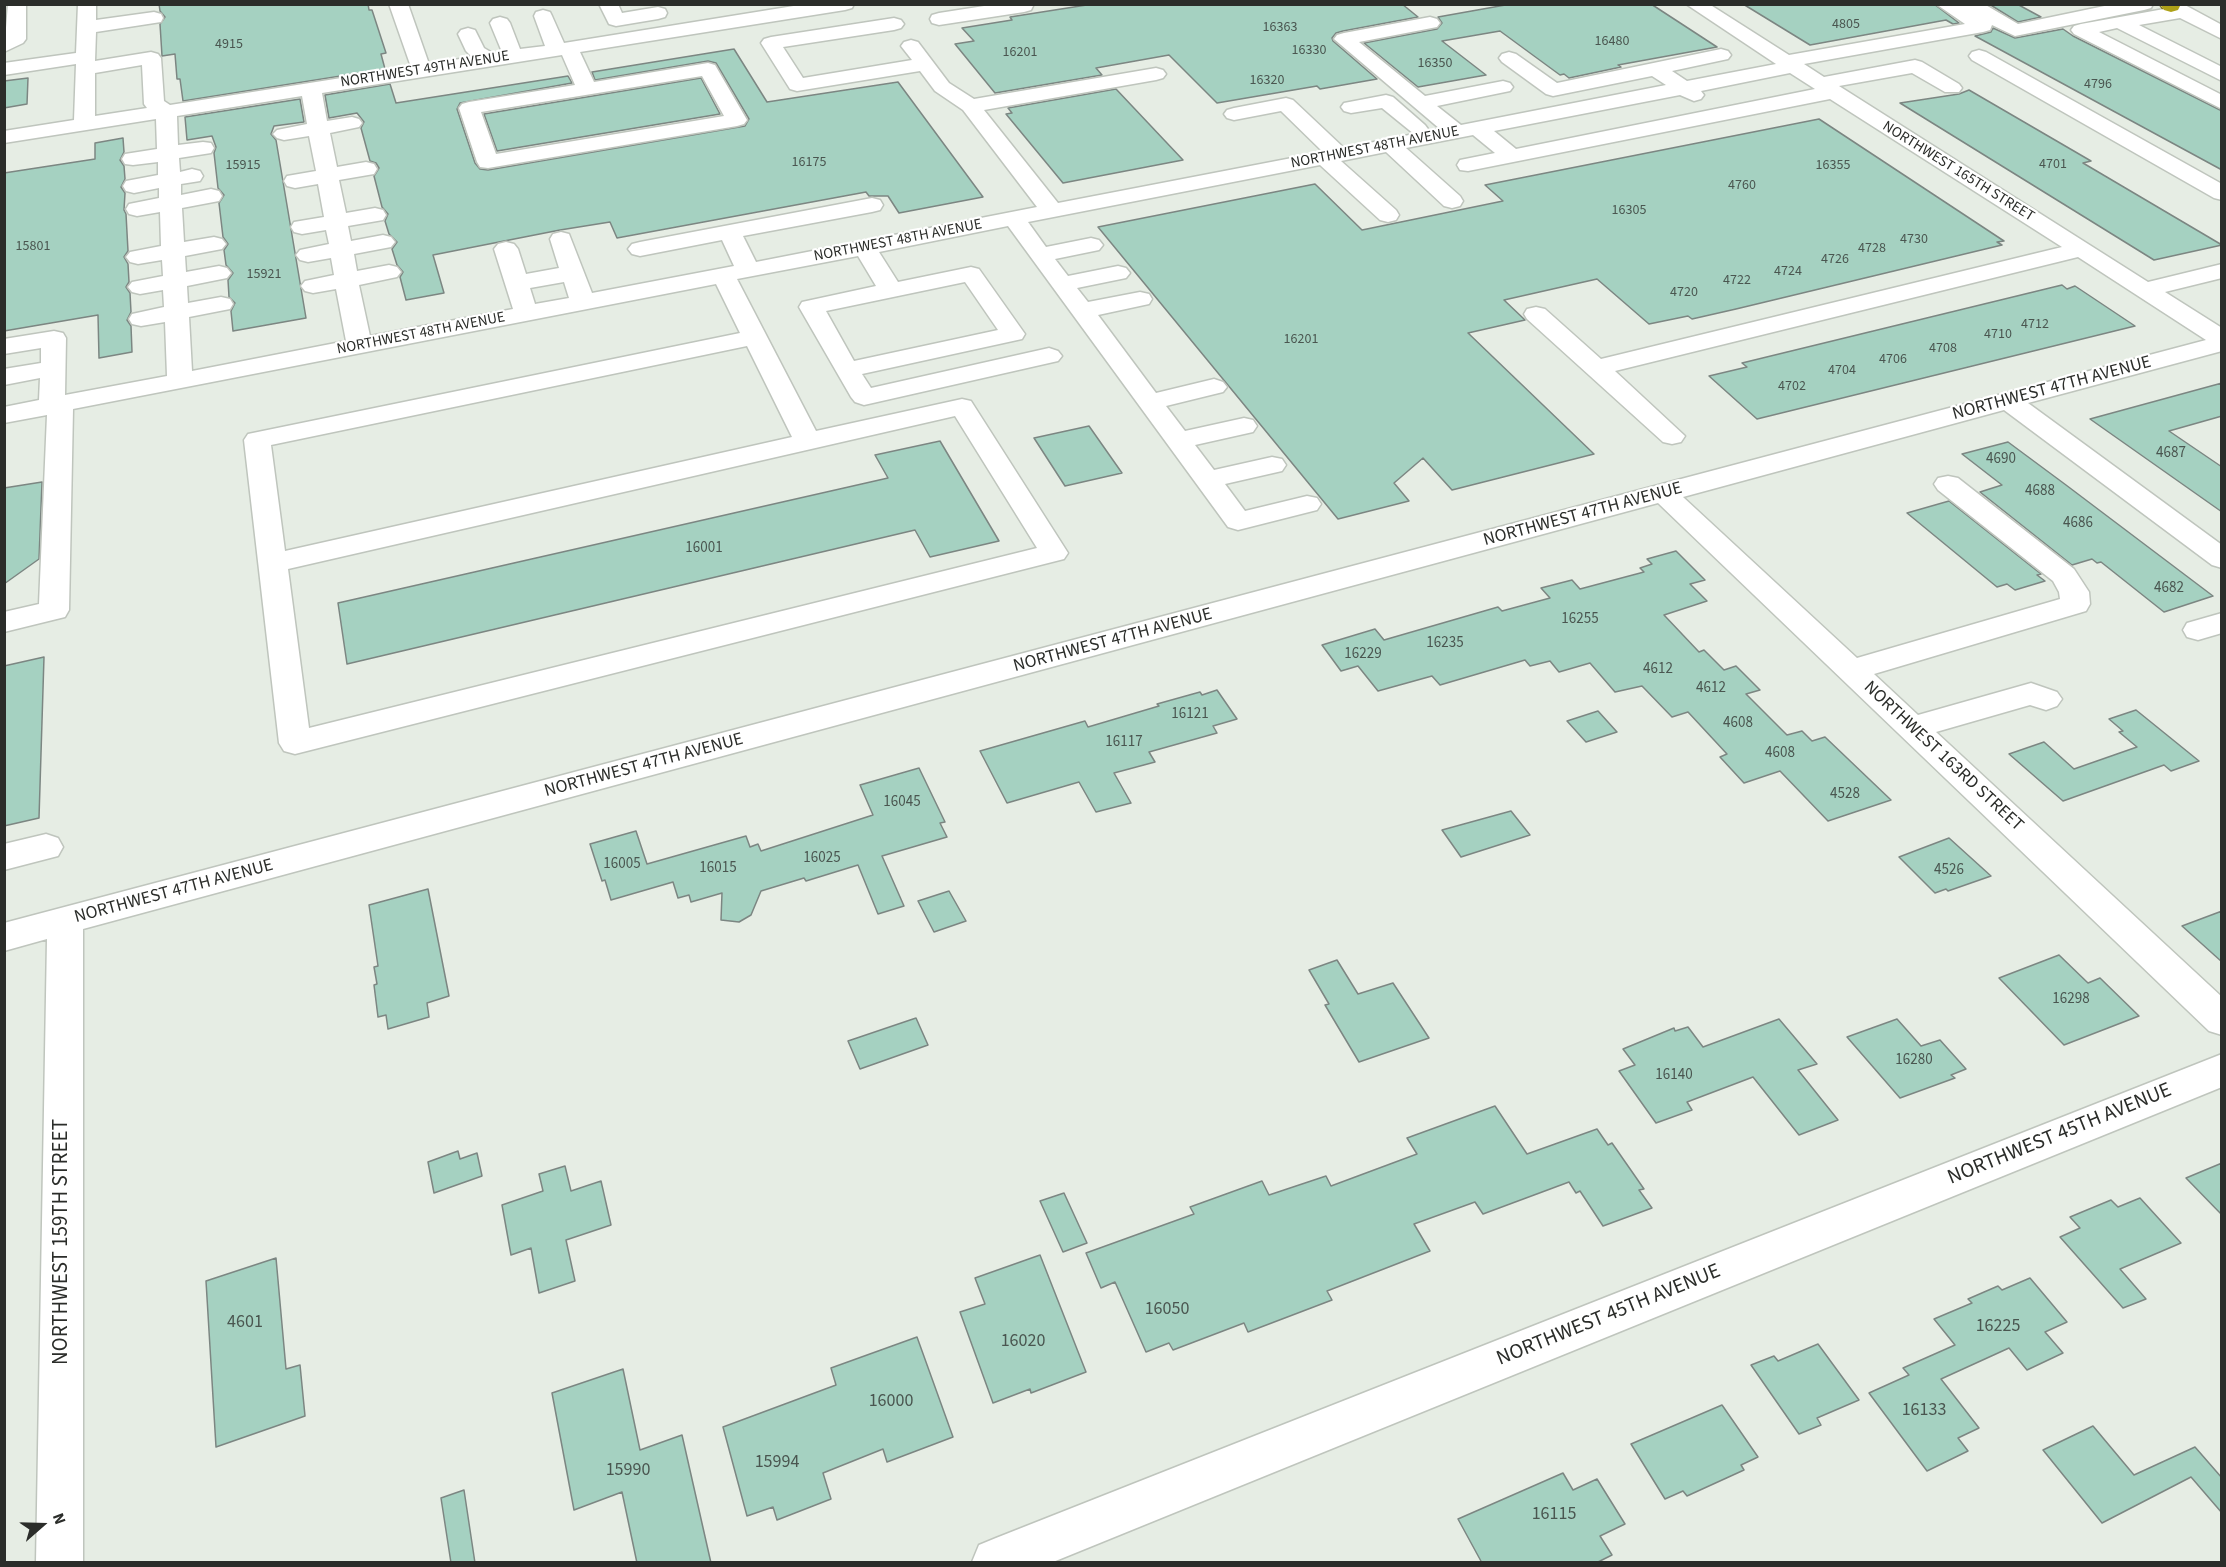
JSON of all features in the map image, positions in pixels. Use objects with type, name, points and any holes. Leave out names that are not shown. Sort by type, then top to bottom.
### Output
[{"type":"street","points":[[4,46],[12,44],[16,39],[17,4]]},
{"type":"street","points":[[84,124],[87,4]]},
{"type":"street","points":[[398,4],[422,71]]},
{"type":"street","name":"NORTHWEST 49TH AVENUE","points":[[4,137],[688,29],[740,12],[845,4]]},
{"type":"street","points":[[880,4],[942,87],[970,106],[1052,211]]},
{"type":"street","name":"NORTHWEST 165TH STREET","points":[[1695,4],[2222,341]]},
{"type":"street","name":"NORTHWEST 48TH AVENUE","points":[[4,415],[1582,108],[1983,26],[1945,4]]},
{"type":"street","points":[[1969,4],[2014,30],[2125,12],[2173,7],[2222,33]]},
{"type":"street","points":[[933,12],[1024,6]]},
{"type":"street","points":[[626,39],[612,12],[678,10],[688,29]]},
{"type":"street","points":[[933,12],[955,37]]},
{"type":"street","points":[[2125,12],[2222,75]]},
{"type":"street","points":[[2125,12],[2081,30],[2222,103]]},
{"type":"street","points":[[543,16],[587,89]]},
{"type":"street","points":[[87,27],[154,18]]},
{"type":"street","points":[[500,23],[513,56]]},
{"type":"street","points":[[1430,23],[1344,39],[1421,103],[1512,156]]},
{"type":"street","points":[[894,24],[771,43],[797,85],[925,64]]},
{"type":"street","points":[[468,34],[476,51],[490,60]]},
{"type":"street","points":[[1509,58],[1553,90],[1721,55]]},
{"type":"street","points":[[1979,56],[2222,193]]},
{"type":"street","points":[[4,69],[151,58],[154,104],[166,111],[180,381]]},
{"type":"street","points":[[783,62],[806,59]]},
{"type":"street","points":[[1468,165],[1723,114],[1871,75],[1915,66],[1952,88]]},
{"type":"street","points":[[708,69],[737,120],[488,162],[469,108],[587,89],[708,69]]},
{"type":"street","points":[[1655,69],[1723,114]]},
{"type":"street","points":[[970,106],[1155,74]]},
{"type":"street","points":[[1871,75],[1896,90]]},
{"type":"street","points":[[1581,84],[1607,103]]},
{"type":"street","points":[[1421,103],[1503,87]]},
{"type":"street","points":[[311,88],[359,346]]},
{"type":"street","points":[[1351,107],[1386,101],[1429,138]]},
{"type":"street","points":[[1582,108],[1619,135]]},
{"type":"street","points":[[1241,121],[1301,119],[1332,156],[1388,215]]},
{"type":"street","points":[[284,134],[352,123]]},
{"type":"street","points":[[1390,145],[1452,201]]},
{"type":"street","points":[[133,159],[203,148]]},
{"type":"street","points":[[295,181],[326,165],[346,150]]},
{"type":"street","points":[[300,158],[326,165],[366,170]]},
{"type":"street","points":[[134,186],[206,174]]},
{"type":"street","points":[[137,209],[211,196]]},
{"type":"street","points":[[301,217],[373,205]]},
{"type":"street","points":[[640,249],[872,206]]},
{"type":"street","points":[[1013,218],[1238,521],[1307,504]]},
{"type":"street","points":[[729,232],[736,273],[755,337],[808,441]]},
{"type":"street","points":[[138,246],[214,233]]},
{"type":"street","points":[[561,239],[584,302]]},
{"type":"street","points":[[308,255],[383,242]]},
{"type":"street","points":[[1040,255],[1091,244]]},
{"type":"street","points":[[864,248],[891,290]]},
{"type":"street","points":[[506,249],[526,313]]},
{"type":"street","points":[[1596,368],[2080,250]]},
{"type":"street","points":[[2152,295],[2222,271]]},
{"type":"street","points":[[313,286],[389,272]]},
{"type":"street","points":[[140,286],[219,273]]},
{"type":"street","points":[[517,283],[573,273]]},
{"type":"street","points":[[1062,284],[1118,273]]},
{"type":"street","points":[[847,370],[1013,334],[971,274],[811,306],[847,370],[864,397],[1049,356]]},
{"type":"street","points":[[2152,295],[2222,316]]},
{"type":"street","points":[[1082,311],[1140,299]]},
{"type":"street","points":[[141,319],[221,304]]},
{"type":"street","points":[[1536,314],[1672,436]]},
{"type":"street","points":[[273,563],[962,407],[1054,553],[295,743],[257,440],[755,337]]},
{"type":"street","points":[[4,347],[54,338],[53,368],[56,405],[54,610],[4,622]]},
{"type":"street","name":"NORTHWEST 47TH AVENUE","points":[[4,937],[1664,494],[2222,341]]},
{"type":"street","points":[[4,377],[53,368]]},
{"type":"street","points":[[1150,402],[1214,387]]},
{"type":"street","points":[[2009,401],[2222,559]]},
{"type":"street","points":[[1178,441],[1244,426]]},
{"type":"street","points":[[1208,480],[1272,465]]},
{"type":"street","points":[[1851,670],[2075,604],[2074,592],[2064,575],[1948,484]]},
{"type":"street","name":"NORTHWEST 163RD STREET","points":[[1664,494],[2222,1020]]},
{"type":"street","points":[[1912,728],[2031,694],[2046,699]]},
{"type":"street","points":[[4,857],[46,847]]},
{"type":"street","name":"NORTHWEST 159TH STREET","points":[[59,1563],[65,921]]},
{"type":"street","name":"NORTHWEST 45TH AVENUE","points":[[996,1563],[2222,1070]]},
{"type":"building","points":[[159,4],[368,4],[386,53],[381,54],[385,69],[183,101],[180,79],[177,79],[175,54],[162,56],[160,24],[165,17],[160,11]]},
{"type":"building","points":[[1093,4],[1402,4],[1418,17],[1343,31],[1336,33],[1332,38],[1377,79],[1320,89],[1317,86],[1217,103],[1169,55],[1096,68],[1102,75],[995,93],[955,44],[974,41],[962,28],[1012,20],[1010,17]]},
{"type":"building","points":[[1511,4],[1651,4],[1717,47],[1618,65],[1621,67],[1569,78],[1564,74],[1560,75],[1500,31],[1442,41],[1486,75],[1418,87],[1364,43],[1437,29],[1442,23],[1438,17]]},
{"type":"building","points":[[1743,4],[1934,4],[1959,23],[1953,24],[1946,20],[1810,45]]},
{"type":"building","points":[[1989,4],[2017,4],[2041,17],[2018,22]]},
{"type":"building","points":[[1993,28],[2015,38],[2063,29],[2222,111],[2222,170],[1975,36],[1991,32]]},
{"type":"building","points":[[734,49],[767,102],[898,82],[983,197],[899,213],[888,196],[869,196],[866,192],[617,238],[610,222],[560,230],[433,255],[444,293],[406,300],[400,277],[403,272],[397,265],[392,249],[397,242],[389,234],[385,221],[388,214],[382,207],[374,176],[379,168],[376,163],[370,161],[361,128],[364,122],[357,113],[329,118],[325,95],[390,84],[396,103],[568,76],[572,83],[460,103],[457,109],[475,163],[480,169],[488,170],[745,126],[749,119],[716,63],[708,61],[595,80],[592,72]]},
{"type":"building","points":[[28,78],[27,104],[4,108],[4,81]]},
{"type":"building","points":[[701,78],[720,114],[497,151],[484,114]]},
{"type":"building","points":[[1116,89],[1183,160],[1063,183],[1006,114],[1012,113],[1008,108]]},
{"type":"building","points":[[1969,90],[2091,161],[2083,163],[2222,245],[2154,260],[1900,103],[1959,94]]},
{"type":"building","points":[[300,99],[304,122],[274,126],[271,134],[276,140],[306,318],[233,331],[231,311],[235,303],[229,297],[228,280],[233,273],[226,265],[224,250],[228,244],[223,237],[219,203],[224,195],[218,188],[214,153],[216,147],[212,136],[187,140],[185,117]]},
{"type":"building","points":[[1819,119],[2004,241],[1997,242],[2002,245],[1692,319],[1688,316],[1649,324],[1597,279],[1504,300],[1525,320],[1468,333],[1594,454],[1452,490],[1423,458],[1394,483],[1409,501],[1338,519],[1098,227],[1315,184],[1362,230],[1503,201],[1485,185]]},
{"type":"building","points":[[123,138],[124,152],[120,160],[124,166],[125,179],[121,187],[125,193],[124,210],[128,251],[124,257],[128,264],[129,282],[126,287],[130,293],[131,312],[127,320],[131,326],[132,352],[99,358],[98,315],[4,331],[4,173],[95,159],[95,143]]},
{"type":"building","points":[[2062,285],[2067,289],[2075,286],[2135,326],[1757,419],[1709,376],[1747,367],[1742,363]]},
{"type":"building","points":[[2222,383],[2222,416],[2169,431],[2222,467],[2222,512],[2090,419]]},
{"type":"building","points":[[1089,426],[1122,473],[1065,486],[1034,438]]},
{"type":"building","points":[[940,441],[999,541],[930,557],[915,530],[347,664],[338,603],[888,478],[875,455]]},
{"type":"building","points":[[2008,442],[2213,596],[2164,612],[2101,562],[2097,563],[2092,559],[2072,565],[1980,492],[2002,485],[1962,454]]},
{"type":"building","points":[[42,482],[39,559],[4,584],[4,488]]},
{"type":"building","points":[[1949,501],[2041,574],[2037,575],[2045,581],[2015,590],[2007,584],[1997,587],[1907,513]]},
{"type":"building","points":[[1676,551],[1705,580],[1690,584],[1707,601],[1664,615],[1699,652],[1704,650],[1724,670],[1736,666],[1760,690],[1746,694],[1787,735],[1802,731],[1812,741],[1825,737],[1891,800],[1828,821],[1780,771],[1744,783],[1720,757],[1727,754],[1688,712],[1672,717],[1642,686],[1615,692],[1590,663],[1559,672],[1550,661],[1530,666],[1525,660],[1440,685],[1432,676],[1378,691],[1358,666],[1341,671],[1322,645],[1375,629],[1384,640],[1498,607],[1502,611],[1550,598],[1541,588],[1572,580],[1580,589],[1644,572],[1640,568],[1652,564],[1647,559]]},
{"type":"building","points":[[44,657],[39,818],[4,826],[4,666]]},
{"type":"building","points":[[1217,690],[1237,719],[1213,726],[1217,733],[1149,752],[1155,762],[1114,773],[1131,803],[1096,812],[1079,782],[1007,803],[980,751],[1085,721],[1088,727],[1159,706],[1157,704],[1200,692],[1202,695]]},
{"type":"building","points":[[2136,710],[2199,761],[2171,771],[2164,765],[2063,801],[2009,754],[2044,742],[2074,769],[2137,747],[2119,732],[2123,731],[2109,719]]},
{"type":"building","points":[[1598,711],[1617,732],[1586,742],[1567,721]]},
{"type":"building","points":[[919,768],[945,822],[940,823],[947,837],[882,856],[904,906],[878,914],[858,865],[806,881],[804,878],[761,891],[751,915],[739,922],[721,920],[722,893],[691,902],[689,895],[678,898],[673,882],[611,900],[590,844],[636,831],[647,864],[746,836],[750,847],[758,844],[761,851],[873,815],[860,785]]},
{"type":"building","points":[[1511,811],[1530,835],[1461,857],[1442,830]]},
{"type":"building","points":[[1949,838],[1991,876],[1948,891],[1946,889],[1935,893],[1899,857]]},
{"type":"building","points":[[428,889],[449,996],[427,1003],[429,1017],[388,1029],[386,1015],[378,1017],[374,967],[378,966],[369,905]]},
{"type":"building","points":[[949,891],[966,921],[934,932],[918,901]]},
{"type":"building","points":[[2222,911],[2222,962],[2182,926]]},
{"type":"building","points":[[2059,955],[2088,983],[2100,978],[2139,1016],[2064,1045],[1999,978]]},
{"type":"building","points":[[1337,960],[1358,994],[1393,983],[1429,1038],[1359,1062],[1325,1005],[1329,1004],[1309,970]]},
{"type":"building","points":[[916,1018],[928,1045],[860,1069],[848,1041]]},
{"type":"building","points":[[1779,1019],[1817,1064],[1798,1070],[1838,1120],[1799,1135],[1753,1077],[1687,1102],[1692,1110],[1656,1123],[1619,1071],[1635,1065],[1623,1049],[1674,1028],[1675,1031],[1688,1027],[1703,1047]]},
{"type":"building","points":[[1897,1019],[1921,1046],[1940,1040],[1966,1069],[1951,1075],[1955,1078],[1900,1098],[1847,1037]]},
{"type":"building","points":[[1495,1106],[1527,1154],[1597,1129],[1608,1145],[1612,1143],[1644,1189],[1639,1190],[1652,1208],[1603,1226],[1580,1191],[1576,1193],[1569,1182],[1483,1214],[1475,1202],[1414,1224],[1430,1251],[1327,1291],[1332,1300],[1248,1332],[1244,1323],[1173,1350],[1169,1343],[1146,1352],[1115,1282],[1101,1288],[1086,1253],[1194,1214],[1190,1207],[1262,1181],[1269,1195],[1326,1176],[1331,1186],[1417,1154],[1407,1138]]},
{"type":"building","points":[[458,1151],[460,1159],[477,1153],[482,1176],[434,1193],[428,1162]]},
{"type":"building","points":[[2222,1163],[2222,1215],[2186,1178]]},
{"type":"building","points":[[565,1166],[571,1191],[601,1181],[611,1225],[566,1240],[575,1281],[539,1293],[531,1248],[511,1255],[502,1205],[543,1191],[539,1174]]},
{"type":"building","points":[[1064,1193],[1087,1243],[1063,1252],[1040,1201]]},
{"type":"building","points":[[2140,1198],[2181,1243],[2120,1269],[2146,1299],[2123,1308],[2060,1237],[2080,1228],[2070,1217],[2111,1200],[2118,1207]]},
{"type":"building","points":[[1040,1255],[1086,1372],[1031,1393],[1030,1389],[993,1403],[960,1312],[985,1304],[975,1278]]},
{"type":"building","points":[[276,1258],[286,1369],[300,1365],[305,1416],[216,1447],[206,1281]]},
{"type":"building","points":[[2030,1278],[2067,1322],[2045,1332],[2063,1353],[2027,1370],[2009,1348],[1941,1379],[1979,1428],[1958,1438],[1968,1451],[1927,1471],[1869,1393],[1909,1375],[1903,1368],[1955,1345],[1934,1319],[1972,1303],[1968,1299],[1998,1286],[2002,1290]]},
{"type":"building","points":[[917,1337],[953,1437],[887,1462],[883,1449],[823,1473],[831,1499],[777,1520],[773,1507],[747,1516],[723,1427],[836,1385],[831,1368]]},
{"type":"building","points":[[1818,1344],[1859,1400],[1817,1418],[1821,1425],[1799,1434],[1751,1365],[1774,1356],[1778,1361]]},
{"type":"building","points":[[623,1369],[640,1450],[682,1435],[711,1563],[637,1563],[622,1492],[574,1510],[552,1393]]},
{"type":"building","points":[[1722,1405],[1758,1457],[1741,1465],[1744,1470],[1687,1496],[1683,1491],[1665,1499],[1631,1444]]},
{"type":"building","points":[[2093,1426],[2134,1475],[2195,1447],[2222,1478],[2222,1513],[2191,1477],[2102,1523],[2043,1450]]},
{"type":"building","points":[[1563,1473],[1573,1490],[1597,1479],[1625,1524],[1600,1536],[1612,1555],[1596,1563],[1482,1563],[1458,1519]]},
{"type":"building","points":[[464,1490],[475,1563],[451,1563],[441,1498]]}]
